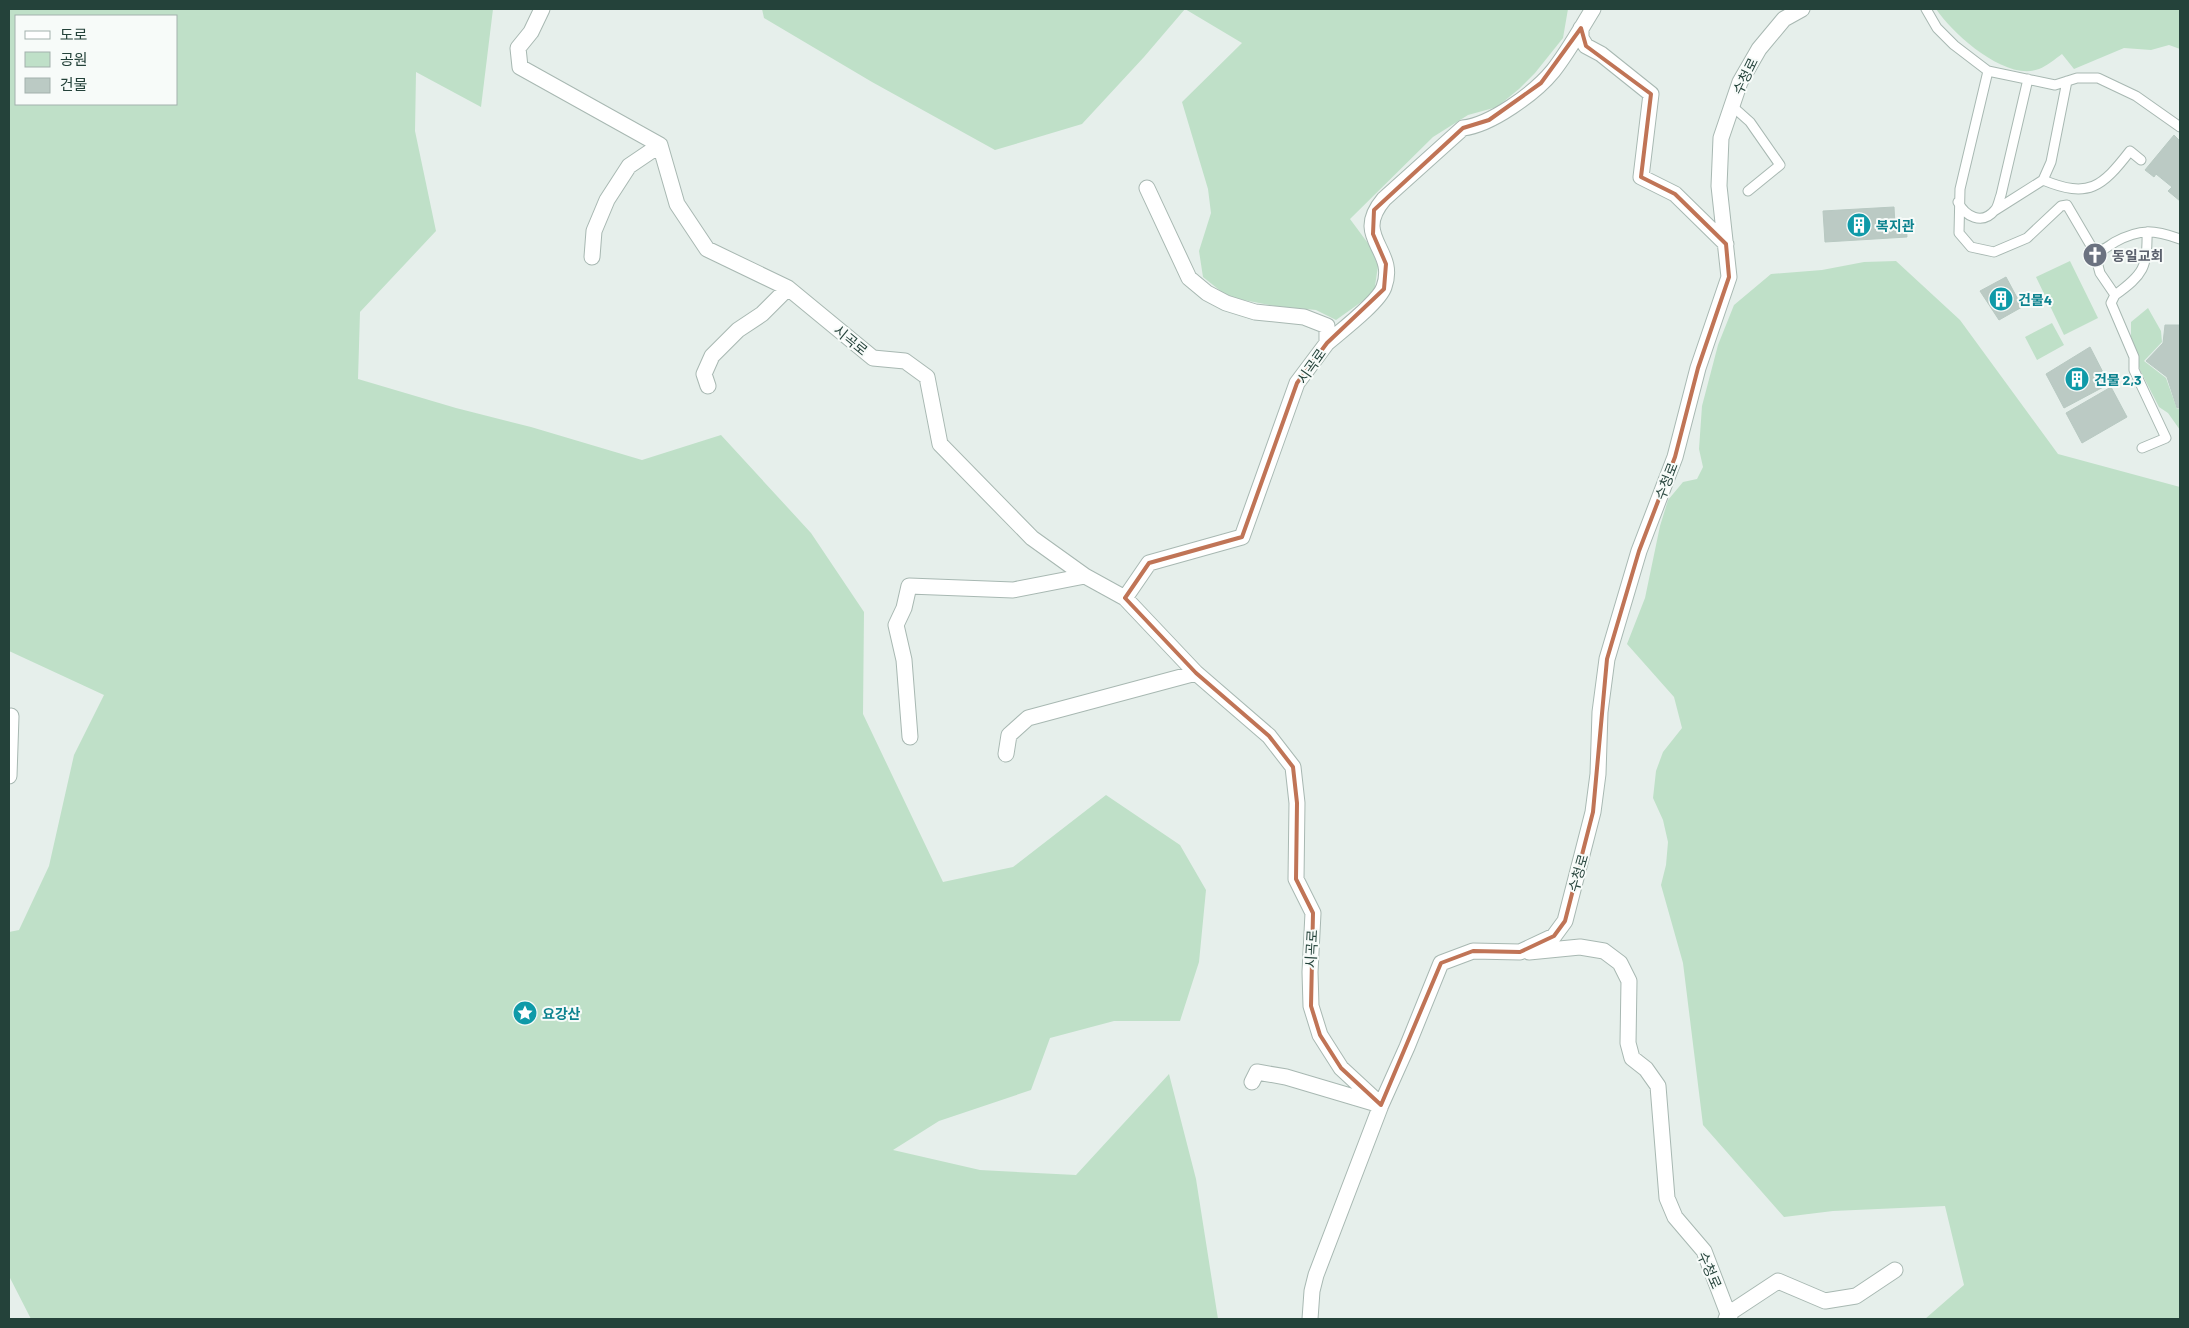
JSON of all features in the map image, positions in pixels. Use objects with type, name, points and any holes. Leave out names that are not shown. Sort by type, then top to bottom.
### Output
[{"type":"street","points":[[542,9],[531,32],[518,48],[520,66],[660,145],[629,166],[607,200],[594,231],[592,256]]},
{"type":"street","points":[[1327,343],[1375,301],[1384,289],[1387,278],[1386,264],[1373,234],[1371,220],[1374,210],[1384,198],[1462,128],[1472,127],[1489,120],[1506,110],[1541,83],[1553,71],[1593,9]]},
{"type":"street","name":"수청로","points":[[1520,952],[1554,936],[1565,921],[1593,812],[1598,774],[1600,712],[1608,659],[1639,551],[1675,457],[1698,368],[1729,277],[1721,210],[1721,138],[1740,82],[1759,49],[1784,19],[1802,9]]},
{"type":"street","points":[[1581,28],[1581,38],[1586,46],[1601,54],[1651,94],[1641,176],[1675,194],[1726,244]]},
{"type":"street","name":"시곡로","points":[[660,145],[677,204],[706,249],[788,288],[874,358],[905,361],[927,376],[940,444],[1032,538],[1085,576],[1125,598],[1196,673],[1269,736],[1293,768],[1297,803],[1296,879],[1313,913],[1310,972],[1311,1006],[1320,1035],[1341,1068],[1381,1105]]},
{"type":"street","name":"시곡로","points":[[1125,598],[1149,563],[1242,537],[1297,383],[1327,343],[1327,326],[1304,317],[1255,312],[1226,303],[1207,293],[1189,278],[1147,188]]},
{"type":"street","points":[[708,386],[704,374],[712,356],[738,330],[762,314],[788,288]]},
{"type":"street","points":[[910,737],[904,660],[896,625],[904,608],[909,586],[1013,590],[1085,576]]},
{"type":"street","points":[[1006,754],[1009,735],[1028,718],[1196,673]]},
{"type":"street","points":[[9,776],[11,716]]},
{"type":"street","name":"수청로","points":[[1310,1319],[1312,1291],[1316,1275],[1381,1105],[1441,964],[1474,951],[1520,952],[1580,947],[1604,951],[1620,963],[1629,981],[1628,1043],[1632,1058],[1646,1069],[1658,1086],[1667,1198],[1675,1217],[1704,1252],[1728,1317],[1778,1282],[1825,1301],[1856,1296],[1895,1270]]},
{"type":"street","points":[[1252,1082],[1257,1072],[1286,1077],[1381,1105]]},
{"type":"lane","points":[[1926,9],[1937,28],[1954,45],[1988,71],[2055,85],[2077,78],[2098,78],[2136,96],[2180,126]]},
{"type":"lane","points":[[1988,71],[1958,202],[1959,233],[1971,247],[1994,252],[2027,238],[2061,206],[2067,205],[2094,251],[2100,273],[2115,296]]},
{"type":"lane","points":[[1994,211],[2001,195],[2028,80]]},
{"type":"lane","points":[[1958,202],[1971,218],[1982,218],[2043,180],[2051,162],[2067,81]]},
{"type":"lane","points":[[1731,105],[1750,122],[1780,166],[1748,191]]},
{"type":"lane","points":[[2043,180],[2055,185],[2076,188],[2097,186],[2113,173],[2130,151],[2142,160]]},
{"type":"lane","points":[[2142,448],[2166,438],[2134,370],[2134,356],[2111,303],[2115,296],[2140,274],[2147,247],[2147,232]]},
{"type":"lane","points":[[2094,251],[2100,252],[2116,242],[2138,233],[2157,232],[2180,239]]},
{"type":"highlighted area","points":[[1581,28],[1586,46],[1651,94],[1641,177],[1675,194],[1726,244],[1729,277],[1698,368],[1675,457],[1639,551],[1607,659],[1593,812],[1565,921],[1554,936],[1520,952],[1473,951],[1441,963],[1381,1105],[1341,1068],[1320,1035],[1311,1006],[1313,913],[1296,879],[1297,803],[1293,767],[1269,736],[1196,673],[1125,598],[1149,563],[1242,537],[1297,383],[1327,343],[1384,289],[1386,264],[1373,234],[1374,210],[1463,128],[1489,120],[1541,83]]},
{"type":"green space","points":[[9,9],[493,9],[481,107],[416,72],[415,131],[436,231],[360,312],[358,379],[642,460],[721,435],[811,533],[864,612],[863,714],[943,882],[1013,867],[1106,795],[1180,845],[1206,890],[1199,962],[1180,1021],[1114,1021],[1050,1038],[1031,1090],[939,1121],[893,1150],[980,1170],[1076,1175],[1169,1074],[1196,1179],[1218,1319],[31,1319],[9,1276],[9,932],[19,930],[49,866],[74,755],[104,695],[9,651]]},
{"type":"green space","points":[[762,9],[1185,9],[1082,124],[995,150],[872,82],[764,18]]},
{"type":"green space","points":[[1185,9],[1568,9],[1563,38],[1535,73],[1519,89],[1497,107],[1468,115],[1433,137],[1350,219],[1370,246],[1378,266],[1374,293],[1336,320],[1316,310],[1275,306],[1228,297],[1203,277],[1199,251],[1211,213],[1208,189],[1182,102],[1242,43]]},
{"type":"green space","points":[[1936,9],[2180,9],[2180,49],[2169,45],[2151,50],[2124,48],[2074,69],[2062,54],[2039,69],[2026,71],[2011,69],[1981,53],[1967,42]]},
{"type":"green space","points":[[1896,261],[1960,320],[2058,454],[2180,487],[2180,1319],[1925,1319],[1964,1285],[1945,1206],[1833,1211],[1784,1217],[1703,1125],[1683,963],[1661,885],[1666,865],[1668,842],[1663,820],[1653,798],[1656,771],[1663,752],[1682,728],[1674,697],[1627,644],[1645,598],[1660,526],[1668,500],[1683,482],[1697,479],[1703,467],[1699,449],[1702,406],[1718,345],[1734,305],[1771,274],[1822,270],[1864,262]]},
{"type":"green space","points":[[2070,261],[2098,318],[2064,335],[2036,277]]},
{"type":"green space","points":[[2148,308],[2161,331],[2162,342],[2144,361],[2166,378],[2177,409],[2180,409],[2180,430],[2168,413],[2159,407],[2140,370],[2131,337],[2131,322]]},
{"type":"green space","points":[[2052,323],[2064,345],[2037,360],[2025,337]]},
{"type":"building","points":[[2174,135],[2180,141],[2180,201],[2168,191],[2172,187],[2156,174],[2154,177],[2145,170]]},
{"type":"building","name":"복지관","points":[[1894,207],[1895,225],[1906,224],[1907,237],[1825,242],[1823,211]]},
{"type":"building","name":"건물4","points":[[2006,277],[2022,307],[1999,320],[1980,291]]},
{"type":"building","points":[[2165,325],[2180,325],[2180,408],[2177,408],[2167,377],[2146,361],[2163,343]]},
{"type":"building","name":"건물 2,3","points":[[2090,347],[2109,384],[2064,408],[2046,374]]},
{"type":"building","name":"건물 2,3","points":[[2111,387],[2127,417],[2082,443],[2066,413]]},
{"type":"place","name":"복지관","points":[[1859,225]]},
{"type":"place","name":"동일교회","points":[[2095,255]]},
{"type":"place","name":"건물4","points":[[2001,299]]},
{"type":"place","name":"건물 2,3","points":[[2077,379]]},
{"type":"place","name":"요강산","points":[[525,1013]]}]
